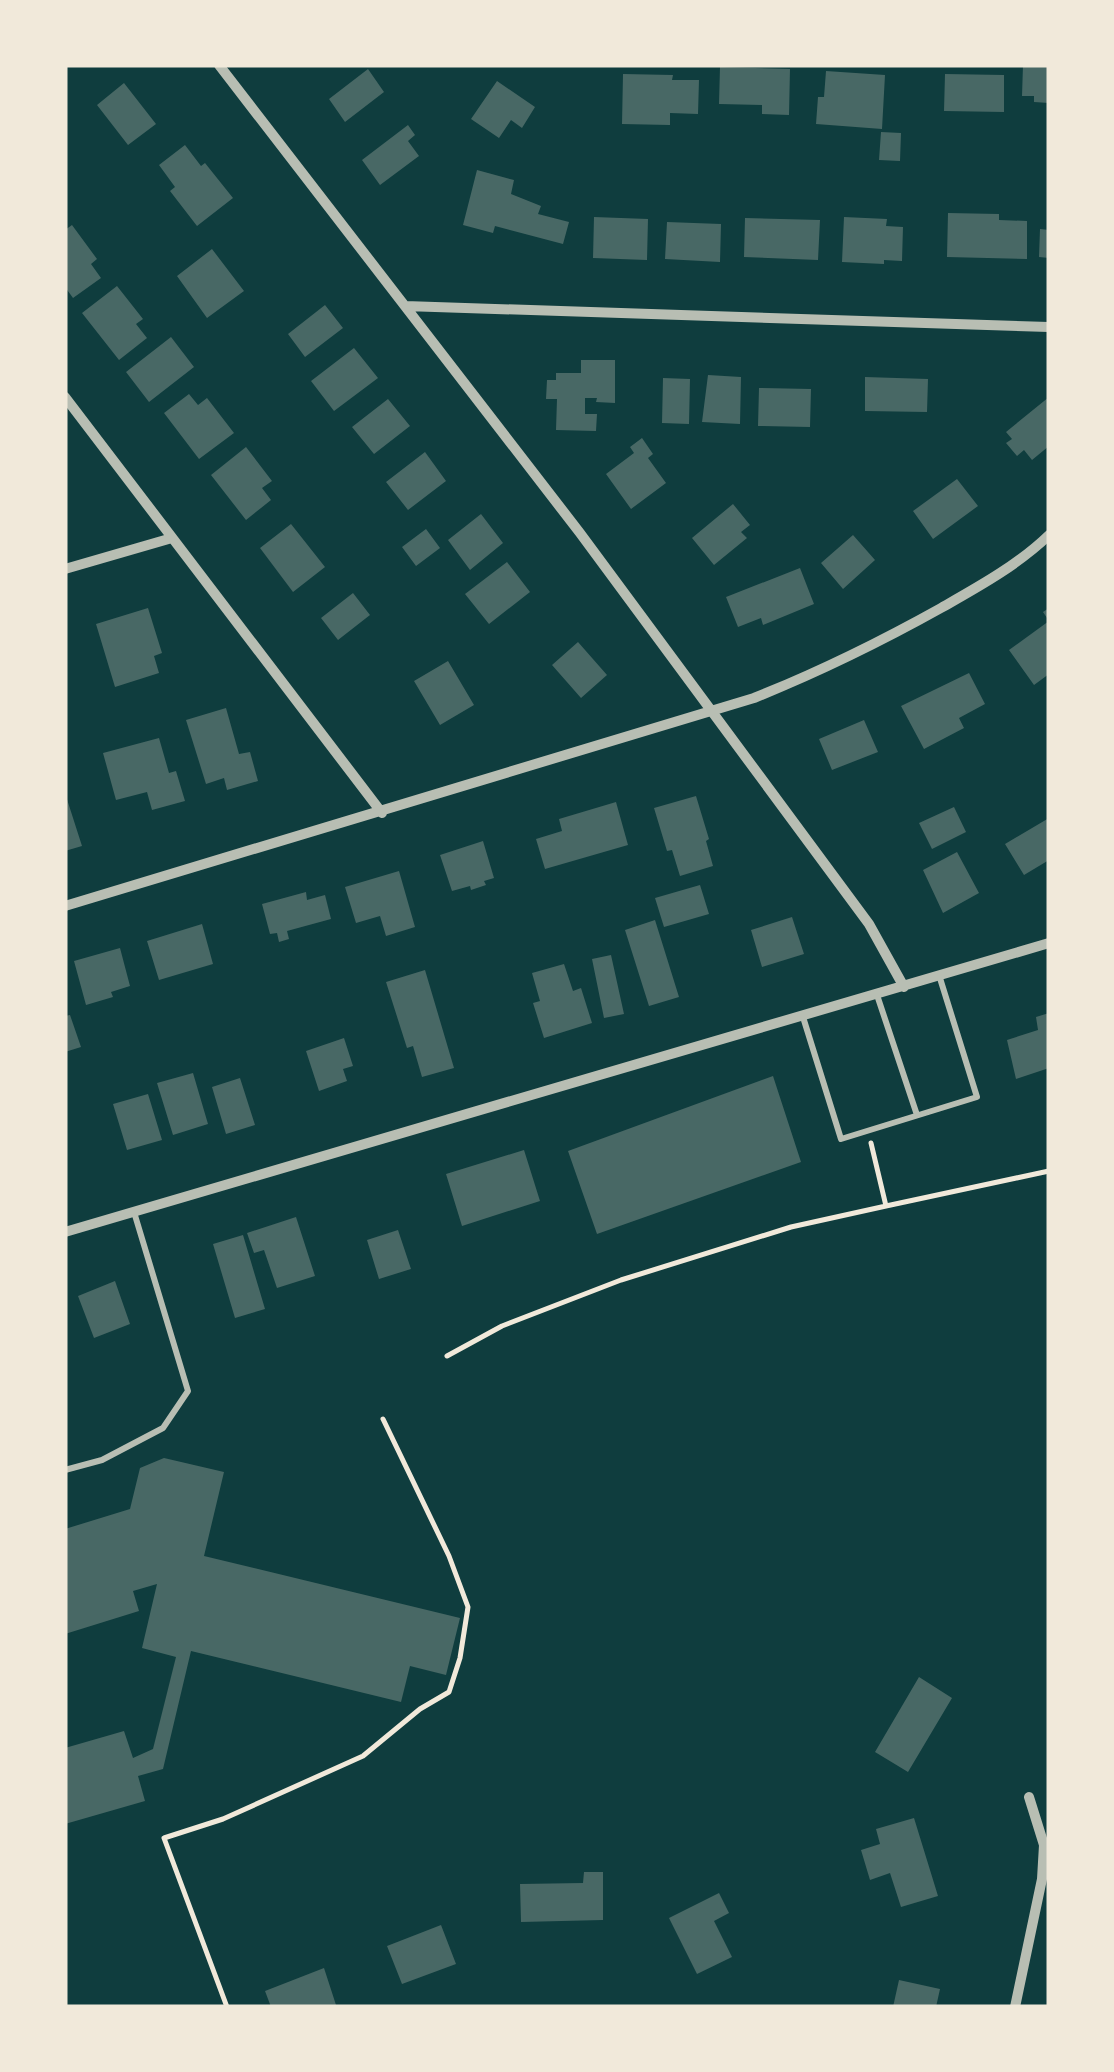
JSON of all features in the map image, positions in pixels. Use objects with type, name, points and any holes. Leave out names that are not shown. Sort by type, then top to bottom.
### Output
[{"type":"street","points":[[219,65],[580,532],[869,924],[904,987]]},
{"type":"street","points":[[405,306],[1049,327]]},
{"type":"street","points":[[65,397],[382,813]]},
{"type":"street","points":[[65,906],[754,698],[844,660],[968,592],[1049,535]]},
{"type":"street","points":[[65,569],[172,538]]},
{"type":"street","points":[[65,1232],[1049,943]]},
{"type":"street","points":[[1015,2007],[1042,1879],[1044,1845],[1029,1797]]},
{"type":"lane","points":[[803,1017],[841,1139],[918,1116],[977,1097],[939,975]]},
{"type":"lane","points":[[877,996],[918,1116]]},
{"type":"lane","points":[[65,1470],[102,1460],[163,1428],[188,1391],[134,1212]]},
{"type":"path","points":[[870,1138],[886,1206]]},
{"type":"path","points":[[447,1356],[502,1326],[621,1280],[774,1232],[1049,1171]]},
{"type":"path","points":[[227,2007],[164,1838],[223,1819],[363,1756],[420,1709],[448,1692],[460,1658],[468,1607],[450,1556],[383,1419]]},
{"type":"building","points":[[1023,65],[1049,65],[1049,103],[1034,102],[1034,96],[1022,96]]},
{"type":"building","points":[[720,67],[790,69],[789,115],[762,114],[762,105],[719,104]]},
{"type":"building","points":[[368,69],[384,92],[345,122],[329,99]]},
{"type":"building","points":[[826,71],[885,75],[882,129],[816,124],[818,97],[824,97]]},
{"type":"building","points":[[623,74],[699,80],[698,114],[670,113],[670,125],[622,124]]},
{"type":"building","points":[[945,74],[1004,75],[1004,112],[944,111]]},
{"type":"building","points":[[497,81],[535,107],[522,128],[511,120],[499,138],[471,119]]},
{"type":"building","points":[[124,83],[156,124],[128,145],[97,105]]},
{"type":"building","points":[[408,125],[415,135],[408,141],[419,156],[380,185],[362,160]]},
{"type":"building","points":[[881,132],[901,133],[900,161],[879,160]]},
{"type":"building","points":[[185,145],[233,198],[197,226],[170,191],[175,187],[159,165]]},
{"type":"building","points":[[477,170],[514,180],[511,194],[541,206],[538,214],[569,222],[563,244],[495,226],[493,233],[463,225]]},
{"type":"building","points":[[948,213],[999,214],[999,220],[1027,221],[1027,259],[947,257]]},
{"type":"building","points":[[594,217],[648,219],[647,260],[593,258]]},
{"type":"building","points":[[844,217],[887,219],[886,226],[903,227],[902,261],[842,262]]},
{"type":"building","points":[[745,218],[820,220],[818,260],[744,257]]},
{"type":"building","points":[[667,222],[721,224],[720,262],[665,259]]},
{"type":"building","points":[[72,225],[97,259],[91,264],[101,278],[73,298],[65,287],[65,230]]},
{"type":"building","points":[[1040,229],[1049,230],[1049,258],[1039,257]]},
{"type":"building","points":[[212,249],[244,291],[207,318],[177,276]]},
{"type":"building","points":[[117,286],[143,319],[136,324],[147,338],[119,360],[82,313]]},
{"type":"building","points":[[325,305],[343,328],[305,357],[288,334]]},
{"type":"building","points":[[171,337],[194,367],[149,402],[126,372]]},
{"type":"building","points":[[354,348],[378,378],[334,411],[311,381]]},
{"type":"building","points":[[581,360],[615,360],[615,403],[585,398],[585,414],[597,414],[596,431],[556,430],[557,399],[546,399],[547,380],[556,380],[556,373],[581,373]]},
{"type":"building","points":[[708,375],[741,377],[740,424],[702,422]]},
{"type":"building","points":[[865,377],[928,379],[927,412],[865,411]]},
{"type":"building","points":[[663,378],[690,379],[689,424],[662,423]]},
{"type":"building","points":[[759,388],[811,389],[810,427],[758,426]]},
{"type":"building","points":[[189,394],[198,405],[207,398],[234,433],[199,459],[164,413]]},
{"type":"building","points":[[1049,397],[1049,446],[1032,460],[1024,450],[1017,456],[1006,443],[1012,439],[1006,432]]},
{"type":"building","points":[[388,399],[410,426],[374,454],[352,427]]},
{"type":"building","points":[[642,438],[653,454],[648,458],[666,483],[631,509],[606,474],[634,453],[630,447]]},
{"type":"building","points":[[246,447],[272,481],[262,488],[271,500],[246,520],[211,475]]},
{"type":"building","points":[[425,452],[446,481],[408,510],[386,482]]},
{"type":"building","points":[[957,479],[978,506],[933,539],[913,511]]},
{"type":"building","points":[[733,504],[750,525],[741,532],[747,538],[714,565],[692,538]]},
{"type":"building","points":[[481,514],[503,543],[470,570],[448,540]]},
{"type":"building","points":[[291,524],[325,567],[293,592],[260,548]]},
{"type":"building","points":[[426,529],[440,548],[416,566],[402,547]]},
{"type":"building","points":[[853,535],[875,560],[843,589],[821,563]]},
{"type":"building","points":[[507,562],[530,592],[489,624],[465,594]]},
{"type":"building","points":[[800,568],[814,604],[763,625],[761,618],[738,627],[726,597]]},
{"type":"building","points":[[353,593],[370,615],[338,640],[321,618]]},
{"type":"building","points":[[148,608],[162,653],[154,656],[159,673],[115,687],[96,624]]},
{"type":"building","points":[[1049,621],[1049,674],[1034,685],[1009,650]]},
{"type":"building","points":[[578,642],[607,675],[581,698],[552,665]]},
{"type":"building","points":[[448,661],[474,705],[440,725],[414,681]]},
{"type":"building","points":[[969,673],[985,704],[959,718],[964,728],[924,749],[901,706]]},
{"type":"building","points":[[226,708],[239,754],[250,752],[258,781],[227,790],[224,778],[206,784],[186,720]]},
{"type":"building","points":[[864,720],[878,752],[832,770],[819,739]]},
{"type":"building","points":[[159,738],[169,773],[176,771],[185,801],[152,810],[147,792],[116,800],[103,753]]},
{"type":"building","points":[[65,793],[82,846],[65,851]]},
{"type":"building","points":[[696,796],[713,866],[680,876],[672,850],[667,851],[654,808]]},
{"type":"building","points":[[616,802],[628,845],[545,869],[536,839],[562,831],[559,819]]},
{"type":"building","points":[[954,807],[966,832],[932,849],[919,823]]},
{"type":"building","points":[[1049,818],[1049,860],[1024,875],[1005,844]]},
{"type":"building","points":[[483,841],[494,878],[471,890],[470,886],[452,891],[440,855]]},
{"type":"building","points":[[957,852],[979,893],[943,913],[923,870]]},
{"type":"building","points":[[399,871],[415,927],[386,936],[380,916],[356,923],[345,887]]},
{"type":"building","points":[[700,885],[709,914],[664,927],[655,898]]},
{"type":"building","points":[[306,892],[307,900],[325,895],[331,919],[287,931],[289,939],[279,942],[277,933],[270,934],[262,904]]},
{"type":"building","points":[[792,917],[804,954],[762,967],[751,930]]},
{"type":"building","points":[[655,920],[679,997],[649,1006],[625,930]]},
{"type":"building","points":[[202,924],[213,964],[159,980],[147,941]]},
{"type":"building","points":[[120,948],[130,986],[111,992],[113,997],[86,1005],[74,961]]},
{"type":"building","points":[[611,955],[624,1014],[604,1018],[592,959]]},
{"type":"building","points":[[564,964],[573,991],[581,988],[592,1023],[544,1038],[533,1003],[540,1001],[532,973]]},
{"type":"building","points":[[425,970],[454,1068],[422,1077],[413,1046],[407,1048],[386,982]]},
{"type":"building","points":[[1049,1013],[1049,1068],[1016,1079],[1007,1040],[1038,1030],[1036,1017]]},
{"type":"building","points":[[70,1015],[81,1047],[65,1052],[65,1016]]},
{"type":"building","points":[[344,1038],[353,1066],[343,1069],[347,1081],[319,1091],[306,1051]]},
{"type":"building","points":[[193,1073],[208,1124],[173,1135],[157,1083]]},
{"type":"building","points":[[773,1076],[801,1162],[597,1234],[568,1151]]},
{"type":"building","points":[[240,1078],[255,1125],[226,1134],[212,1087]]},
{"type":"building","points":[[148,1094],[162,1140],[127,1150],[113,1104]]},
{"type":"building","points":[[524,1150],[540,1201],[462,1226],[446,1174]]},
{"type":"building","points":[[296,1217],[315,1276],[277,1288],[264,1250],[254,1253],[247,1233]]},
{"type":"building","points":[[398,1230],[411,1269],[379,1279],[367,1240]]},
{"type":"building","points":[[243,1235],[265,1309],[235,1318],[213,1244]]},
{"type":"building","points":[[115,1281],[130,1324],[94,1338],[78,1296]]},
{"type":"building","points":[[164,1458],[224,1472],[204,1556],[460,1618],[446,1675],[410,1666],[401,1702],[191,1651],[163,1769],[138,1776],[145,1801],[65,1824],[65,1748],[124,1731],[133,1758],[153,1749],[176,1657],[142,1648],[157,1584],[133,1591],[139,1611],[65,1634],[65,1529],[130,1509],[140,1468]]},
{"type":"building","points":[[919,1677],[952,1698],[908,1772],[875,1752]]},
{"type":"building","points":[[914,1818],[938,1896],[901,1907],[890,1873],[870,1880],[861,1850],[880,1844],[876,1829]]},
{"type":"building","points":[[584,1872],[603,1872],[603,1920],[521,1922],[520,1884],[583,1883]]},
{"type":"building","points":[[719,1893],[729,1913],[714,1921],[732,1957],[697,1974],[669,1918]]},
{"type":"building","points":[[441,1925],[456,1964],[402,1984],[387,1946]]},
{"type":"building","points":[[324,1968],[336,2005],[271,2007],[265,1991]]},
{"type":"building","points":[[899,1980],[940,1989],[936,2007],[893,2007]]}]
